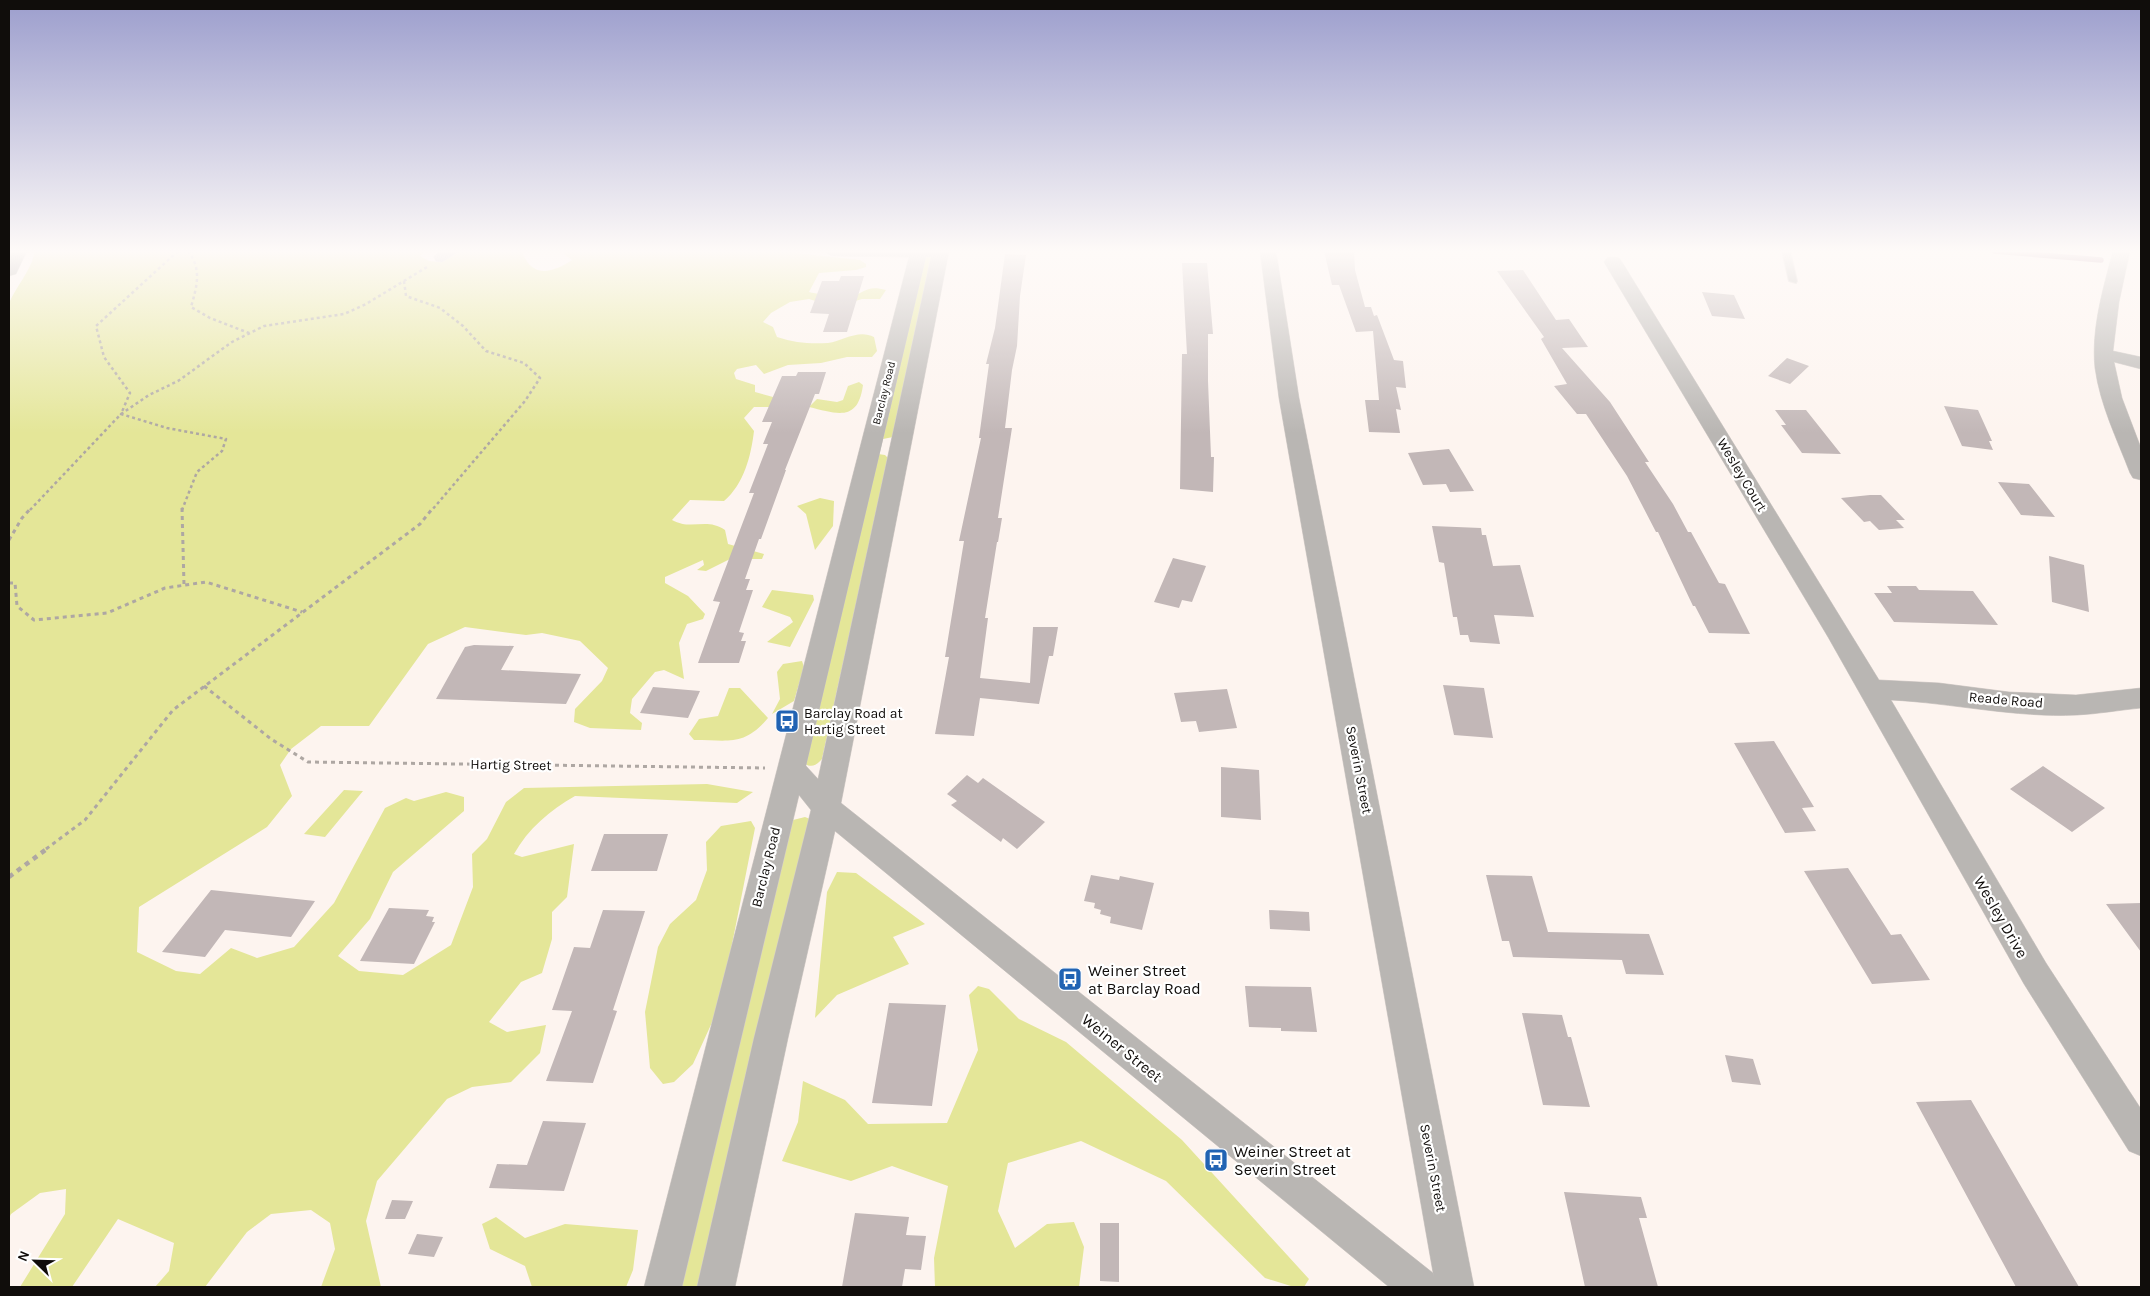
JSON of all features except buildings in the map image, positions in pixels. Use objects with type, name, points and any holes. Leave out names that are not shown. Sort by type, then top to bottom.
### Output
[{"type":"street","name":"Barclay Road","points":[[663,1287],[870,446],[912,311]]},
{"type":"street","name":"Barclay Road","points":[[716,1287],[770,1038],[826,806],[901,447],[921,311]]},
{"type":"street","name":"Severin Street","points":[[1277,311],[1291,408],[1455,1287]]},
{"type":"street","name":"Wesley Court","points":[[1643,311],[1871,689]]},
{"type":"street","points":[[2108,311],[2104,354],[2114,408],[2141,473]]},
{"type":"street","points":[[2104,354],[2141,363]]},
{"type":"street","points":[[870,446],[901,447]]},
{"type":"street","name":"Reade Road","points":[[1871,689],[1939,693],[2010,702],[2076,705],[2141,698]]},
{"type":"street","name":"Wesley Drive","points":[[1871,689],[2029,965],[2111,1096],[2141,1139]]},
{"type":"street","points":[[791,768],[826,806]]},
{"type":"street","name":"Weiner Street","points":[[826,806],[1419,1287]]},
{"type":"path","points":[[112,311],[96,326],[104,357],[130,393],[121,414]]},
{"type":"path","points":[[199,311],[210,318],[250,333]]},
{"type":"path","points":[[9,540],[22,518],[121,414],[149,395],[178,381],[198,365],[264,326],[344,314],[349,311]]},
{"type":"path","points":[[9,877],[85,820],[173,710],[420,524],[525,401],[540,378],[524,363],[486,351],[463,326],[444,311]]},
{"type":"path","points":[[121,414],[167,428],[212,435],[226,440],[222,451],[197,472],[182,506],[184,585]]},
{"type":"path","points":[[9,583],[15,583],[17,606],[34,620],[107,613],[165,588],[206,582],[302,612]]},
{"type":"path","name":"Hartig Street","points":[[204,686],[271,739],[308,762],[791,768]]},
{"type":"green space","points":[[9,311],[774,311],[763,322],[773,327],[777,337],[790,341],[828,343],[862,334],[874,337],[877,351],[872,357],[847,357],[821,363],[788,365],[764,374],[756,365],[737,369],[734,373],[736,379],[755,385],[755,392],[773,397],[775,407],[754,407],[744,418],[754,431],[753,440],[745,469],[731,494],[724,501],[690,500],[672,520],[686,524],[712,524],[718,526],[725,530],[728,544],[764,554],[762,559],[730,559],[706,571],[697,570],[704,565],[703,560],[665,577],[665,583],[688,596],[705,614],[703,619],[687,624],[679,643],[684,679],[664,670],[655,672],[632,699],[630,713],[642,723],[641,730],[590,728],[574,722],[575,709],[602,681],[608,668],[580,641],[542,633],[526,635],[465,627],[428,644],[369,726],[321,726],[291,749],[280,765],[292,796],[267,827],[139,907],[137,952],[176,971],[200,974],[231,948],[257,958],[294,947],[334,903],[385,808],[406,798],[414,801],[446,792],[464,797],[464,811],[393,872],[370,919],[338,956],[359,971],[403,975],[451,945],[473,887],[472,854],[487,839],[506,802],[524,788],[707,784],[753,792],[737,803],[575,796],[548,814],[526,836],[514,854],[522,857],[574,844],[567,897],[552,912],[552,939],[542,973],[521,982],[489,1022],[507,1032],[546,1025],[540,1053],[511,1082],[472,1087],[447,1099],[377,1181],[366,1221],[381,1287],[321,1287],[335,1249],[330,1223],[311,1210],[271,1214],[247,1232],[205,1287],[155,1287],[169,1271],[174,1243],[118,1219],[72,1287],[20,1287],[65,1214],[66,1189],[40,1193],[11,1214],[9,1218]]},
{"type":"green space","points":[[912,311],[919,311],[893,437],[883,439]]},
{"type":"green space","points":[[859,382],[863,385],[860,397],[857,405],[851,410],[838,413],[809,407],[817,399],[837,402],[843,400],[848,386]]},
{"type":"green space","points":[[878,454],[885,455],[888,458],[822,759],[810,766],[805,764]]},
{"type":"green space","points":[[820,498],[834,501],[833,526],[815,550],[806,514],[797,506]]},
{"type":"green space","points":[[772,590],[813,595],[814,600],[790,647],[767,642],[793,622],[790,617],[762,607]]},
{"type":"green space","points":[[802,661],[804,667],[794,701],[772,714],[780,699],[777,672],[783,664]]},
{"type":"green space","points":[[729,688],[740,688],[768,718],[751,734],[743,738],[726,741],[694,740],[689,734],[699,719],[718,716]]},
{"type":"green space","points":[[344,790],[363,791],[325,837],[304,834]]},
{"type":"green space","points":[[805,817],[810,819],[704,1287],[675,1287],[780,856],[793,820]]},
{"type":"green space","points":[[751,821],[755,828],[720,1005],[693,1064],[674,1082],[663,1084],[650,1068],[645,1012],[658,947],[670,924],[696,900],[707,870],[706,842],[721,826]]},
{"type":"green space","points":[[837,872],[856,873],[925,924],[893,937],[909,964],[837,995],[815,1018],[827,892]]},
{"type":"green space","points":[[978,986],[989,989],[1019,1019],[1066,1042],[1182,1140],[1309,1279],[1304,1287],[1294,1287],[1265,1278],[1166,1181],[1081,1141],[1008,1163],[998,1211],[1015,1248],[1047,1224],[1074,1222],[1084,1247],[1079,1287],[935,1287],[934,1258],[948,1186],[892,1166],[851,1181],[782,1161],[798,1122],[803,1081],[845,1100],[868,1124],[947,1123],[978,1050],[969,995]]},
{"type":"green space","points":[[496,1217],[525,1238],[565,1224],[638,1230],[633,1270],[626,1287],[532,1287],[525,1266],[490,1249],[482,1224]]},
{"type":"place","name":"Barclay Road at Hartig Street","points":[[787,721]]},
{"type":"place","name":"Weiner Street at Barclay Road","points":[[1070,979]]},
{"type":"place","name":"Weiner Street at Severin Street","points":[[1216,1160]]}]
